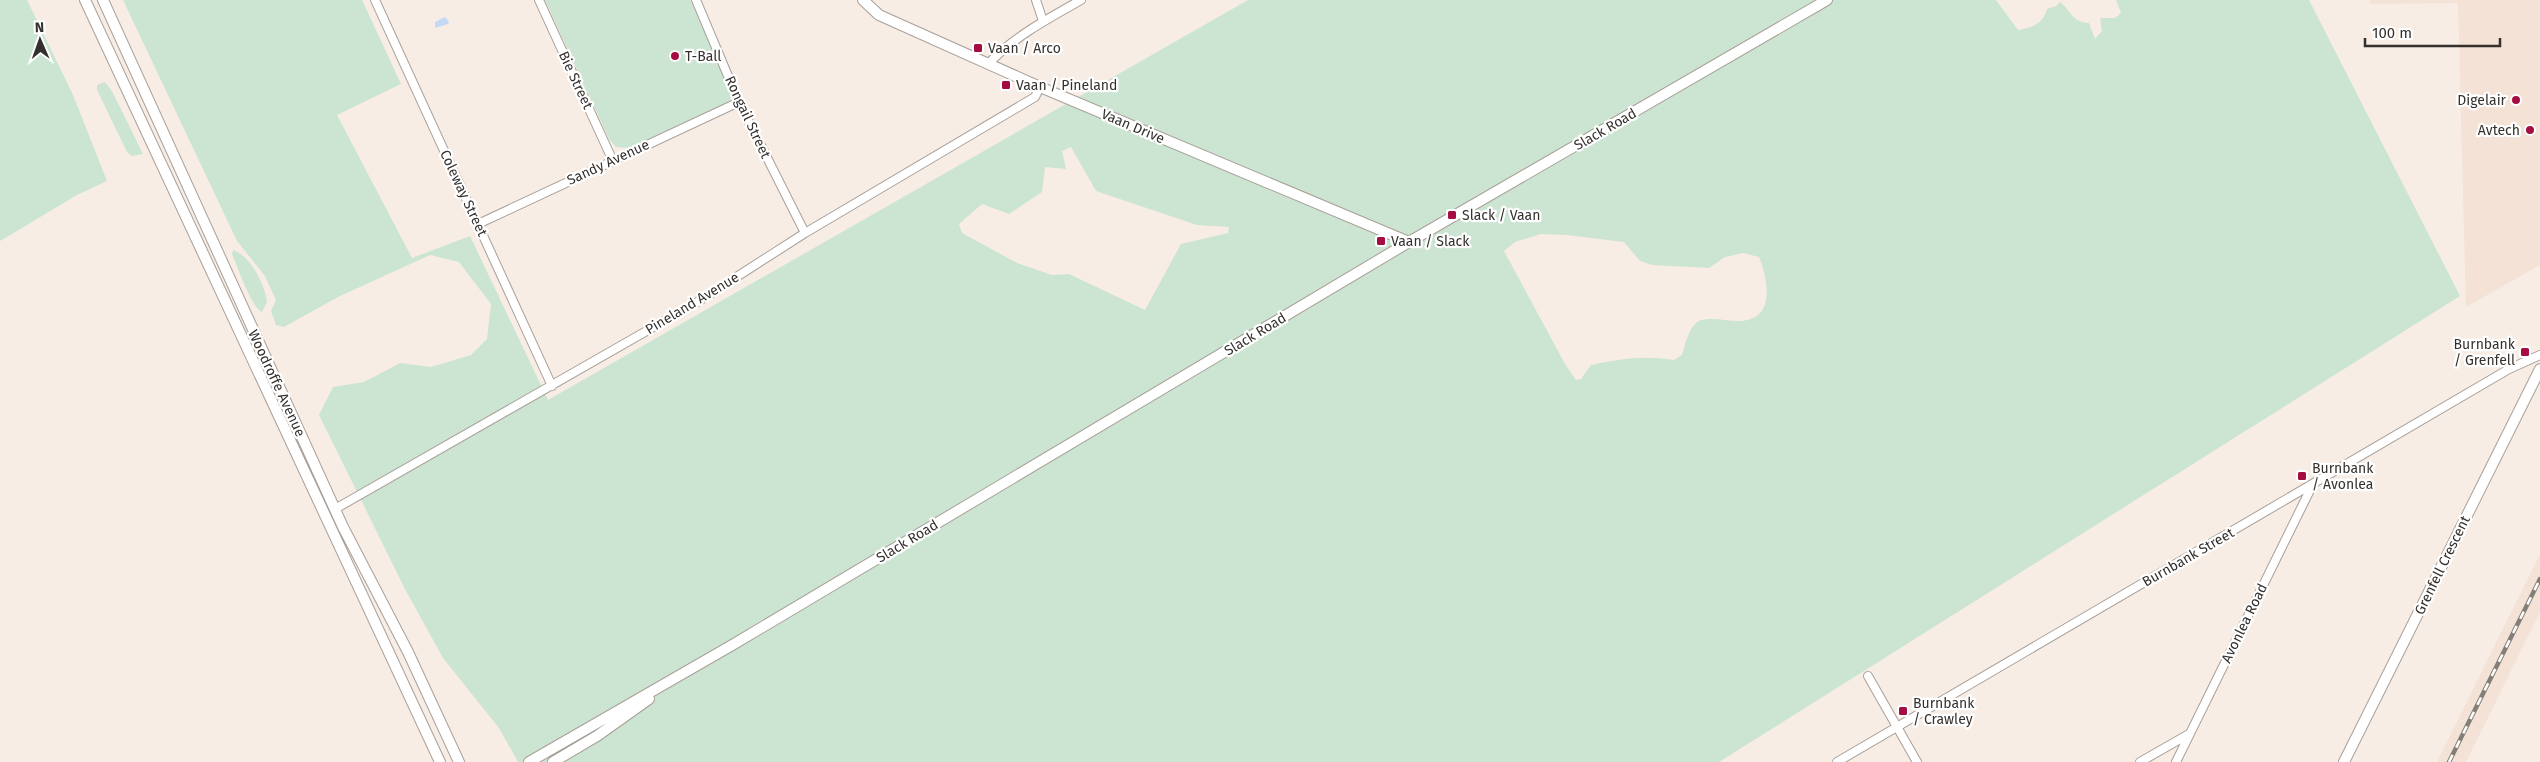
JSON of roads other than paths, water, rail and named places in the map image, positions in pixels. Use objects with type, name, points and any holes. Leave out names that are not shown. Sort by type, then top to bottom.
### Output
[{"type":"street","points":[[87,4],[103,0]]},
{"type":"street","name":"Woodroffe Avenue","points":[[103,0],[335,509],[411,659],[459,762]]},
{"type":"street","name":"Coleway Street","points":[[375,0],[552,386]]},
{"type":"street","name":"Bie Street","points":[[540,0],[612,159]]},
{"type":"street","name":"Rongail Street","points":[[696,0],[740,102],[805,233]]},
{"type":"street","name":"Vaan Drive","points":[[864,0],[879,14],[1040,87],[1409,242]]},
{"type":"street","points":[[1036,0],[1043,21]]},
{"type":"street","points":[[988,63],[1001,50],[1043,21],[1081,0]]},
{"type":"street","name":"Slack Road","points":[[529,762],[686,671],[1409,242],[1827,0]]},
{"type":"street","name":"Woodroffe Avenue","points":[[87,4],[440,762]]},
{"type":"street","name":"Pineland Avenue","points":[[335,509],[699,301],[805,233],[1035,96],[1040,87]]},
{"type":"street","name":"Sandy Avenue","points":[[478,224],[612,159],[740,102]]},
{"type":"street","name":"Burnbank Street","points":[[1836,762],[2508,368],[2540,355]]},
{"type":"street","name":"Grenfell Crescent","points":[[2344,762],[2540,369]]},
{"type":"street","name":"Avonlea Road","points":[[2176,762],[2313,484]]},
{"type":"street","name":"Slack Road","points":[[553,762],[614,725],[686,671]]},
{"type":"street","points":[[1868,676],[1917,762]]},
{"type":"street","points":[[2140,762],[2189,734]]},
{"type":"water","points":[[445,17],[449,22],[448,24],[435,28],[435,22]]},
{"type":"railway","points":[[2449,762],[2540,579]]},
{"type":"place","name":"Vaan / Arco","points":[[978,48]]},
{"type":"place","name":"T-Ball","points":[[675,56]]},
{"type":"place","name":"Vaan / Pineland","points":[[1006,85]]},
{"type":"place","name":"Digelair","points":[[2516,100]]},
{"type":"place","name":"Avtech","points":[[2530,130]]},
{"type":"place","name":"Slack / Vaan","points":[[1452,215]]},
{"type":"place","name":"Vaan / Slack","points":[[1381,241]]},
{"type":"place","name":"Burnbank / Grenfell","points":[[2525,352]]},
{"type":"place","name":"Burnbank / Avonlea","points":[[2302,476]]},
{"type":"place","name":"Burnbank / Crawley","points":[[1903,711]]}]
